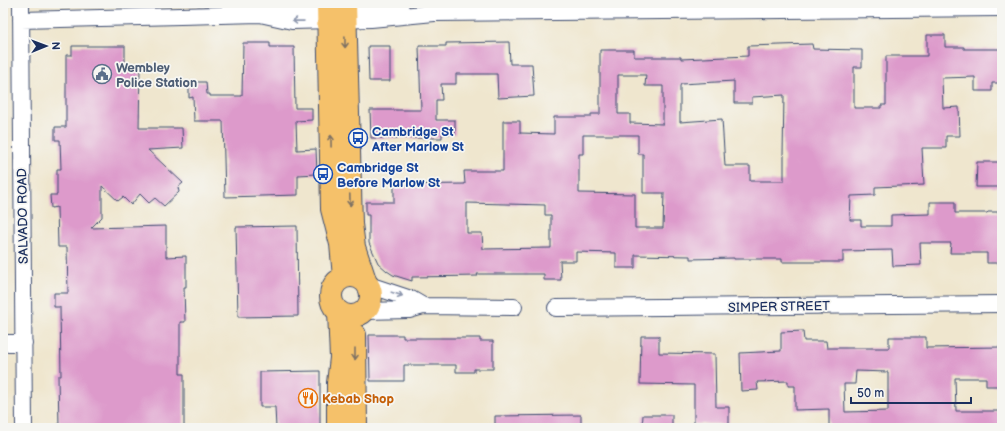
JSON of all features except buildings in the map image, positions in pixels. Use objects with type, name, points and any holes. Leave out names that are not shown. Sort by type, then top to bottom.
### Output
[{"type":"main road","points":[[336,10],[332,209],[341,244],[359,280],[372,294],[371,303],[354,313],[341,358],[338,383],[338,428]]},
{"type":"main road","points":[[354,313],[334,307],[331,300],[331,293],[333,286],[338,280],[359,280]]},
{"type":"main road","points":[[354,313],[356,428]]},
{"type":"street","name":"SALVADO ROAD","points":[[21,3],[24,428]]},
{"type":"street","points":[[21,20],[260,14],[292,21],[336,10],[371,6],[434,13],[1002,8]]},
{"type":"street","points":[[359,280],[411,299],[423,306]]},
{"type":"street","name":"SIMPER STREET","points":[[556,308],[1002,304]]},
{"type":"street","points":[[354,313],[409,310],[423,306],[514,307]]},
{"type":"street","points":[[3,343],[24,343]]},
{"type":"place","name":"Wembley Police Station","points":[[102,74]]},
{"type":"place","name":"Cambridge St After Marlow St","points":[[358,138]]},
{"type":"place","name":"Cambridge St Before Marlow St","points":[[323,174]]},
{"type":"place","name":"Kebab Shop","points":[[308,398]]}]
